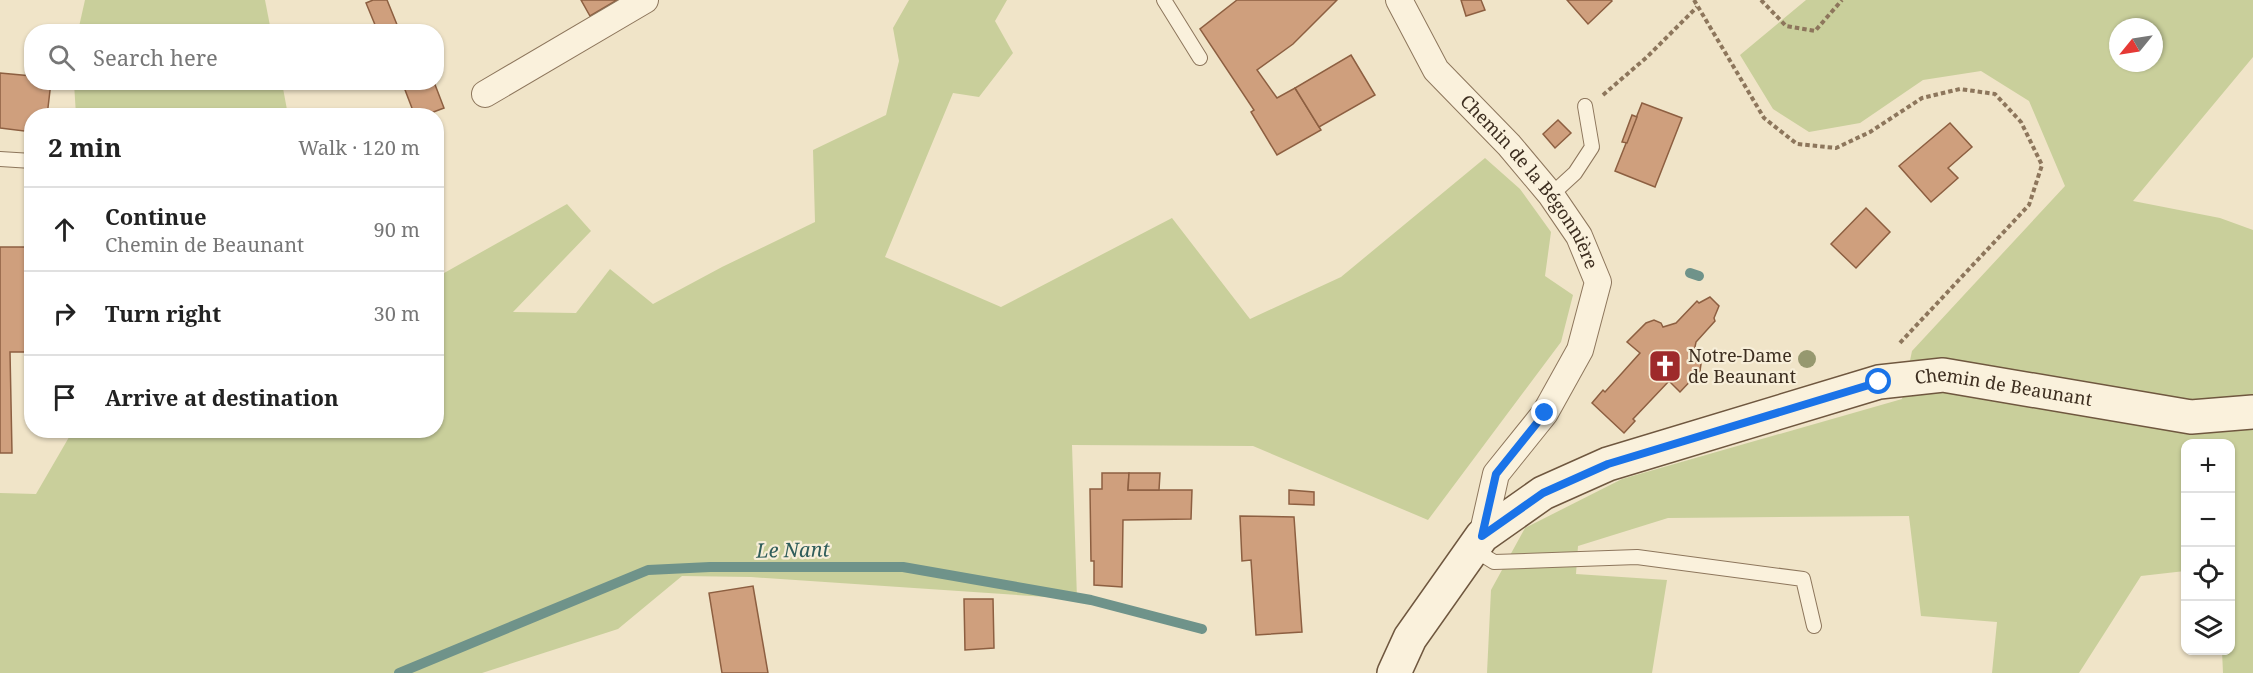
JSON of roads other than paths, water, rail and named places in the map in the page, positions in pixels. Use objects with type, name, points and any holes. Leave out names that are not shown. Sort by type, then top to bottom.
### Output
[{"type":"street","points":[[485,94],[645,0]]},
{"type":"street","name":"Chemin de la Bégonnière","points":[[1399,0],[1436,70],[1509,145],[1551,195],[1579,236],[1598,282],[1580,350],[1545,413],[1496,474],[1477,543]]},
{"type":"street","name":"Chemin de Beaunant","points":[[1394,673],[1410,638],[1477,543],[1543,493],[1608,464],[1879,382],[1943,375],[2191,417],[2253,412]]},
{"type":"lane","points":[[1164,0],[1200,58]]},
{"type":"lane","points":[[1551,195],[1575,173],[1592,147],[1585,106]]},
{"type":"lane","points":[[0,159],[24,160]]},
{"type":"lane","points":[[1477,543],[1494,562],[1637,557],[1803,579],[1814,626]]},
{"type":"waterway","points":[[1690,273],[1699,276]]},
{"type":"waterway","name":"Le Nant","points":[[399,673],[648,570],[710,567],[903,567],[1091,600],[1202,629]]},
{"type":"place","name":"Notre-Dame de Beaunant","points":[[1665,366]]}]
